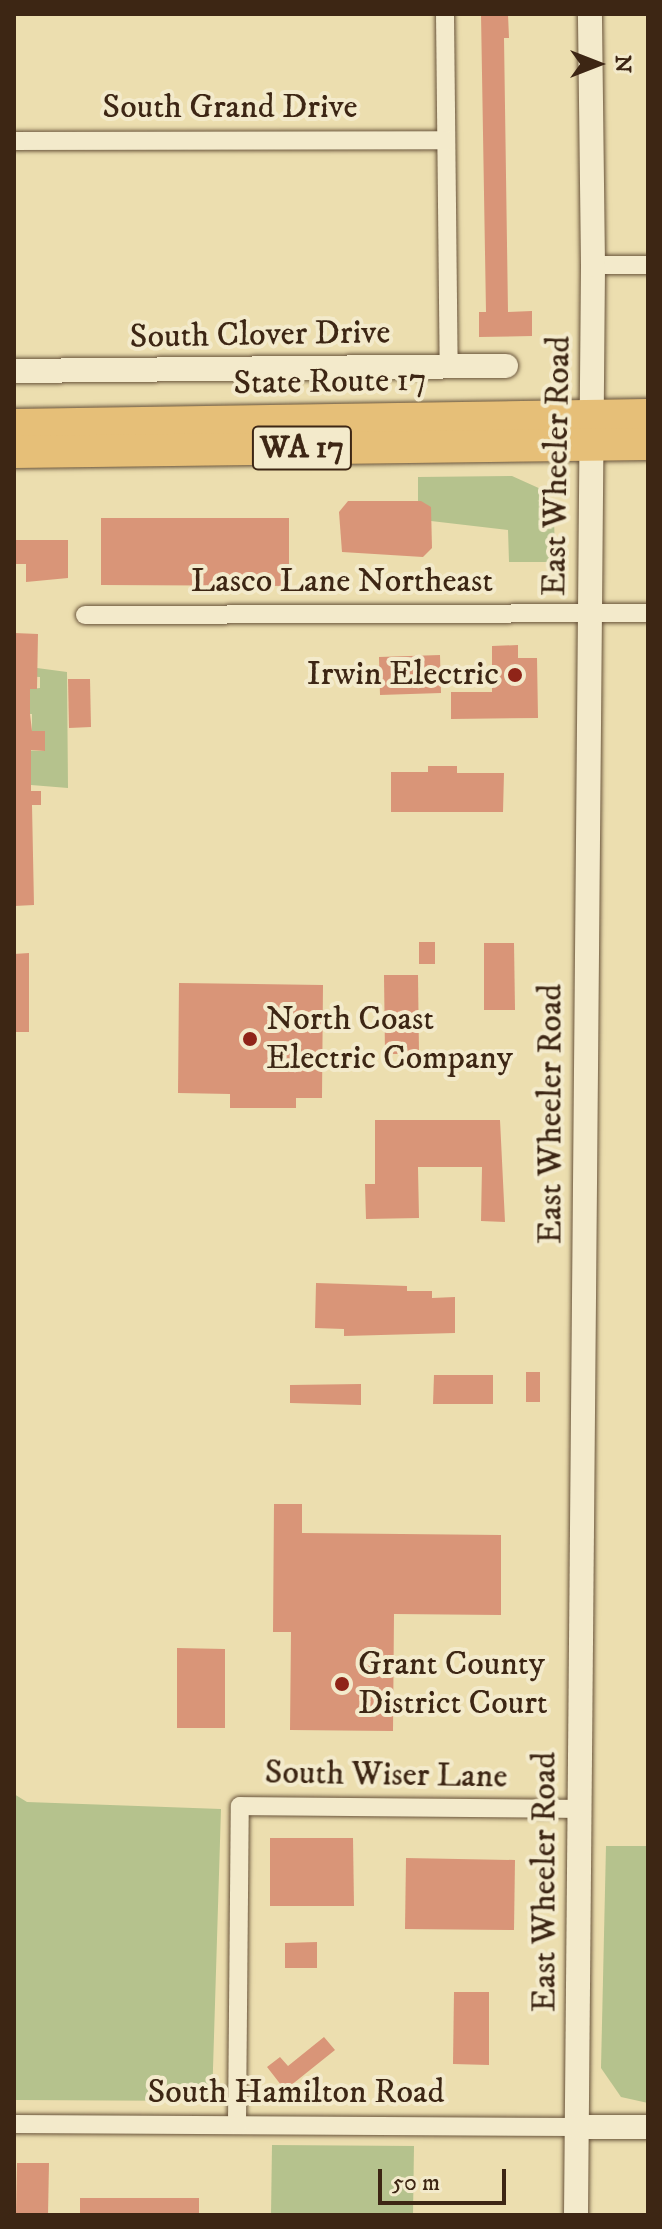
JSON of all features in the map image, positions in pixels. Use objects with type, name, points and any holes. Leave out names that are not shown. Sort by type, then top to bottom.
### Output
[{"type":"highway","name":"State Route 17","points":[[14,452],[591,430],[648,415]]},
{"type":"highway","name":"State Route 17","points":[[14,425],[591,430],[648,444]]},
{"type":"main road","name":"East Wheeler Road","points":[[576,2215],[593,265],[590,14]]},
{"type":"main road","name":"South Clover Drive","points":[[14,371],[506,366]]},
{"type":"main road","points":[[577,2127],[648,2127]]},
{"type":"street","points":[[445,14],[449,367]]},
{"type":"street","name":"South Grand Drive","points":[[14,141],[446,140]]},
{"type":"street","points":[[593,265],[648,265]]},
{"type":"street","name":"Lasco Lane Northeast","points":[[85,615],[648,613]]},
{"type":"street","name":"South Wiser Lane","points":[[237,2125],[240,1806],[580,1809]]},
{"type":"street","name":"South Hamilton Road","points":[[14,2124],[577,2127]]},
{"type":"green space","points":[[512,476],[543,490],[554,514],[555,562],[509,562],[508,530],[431,521],[418,501],[418,477]]},
{"type":"green space","points":[[37,668],[67,672],[68,788],[31,785],[31,753],[14,750],[44,751],[45,731],[32,731],[32,714],[14,714],[30,711],[30,689],[40,688],[40,677],[14,676]]},
{"type":"green space","points":[[14,1794],[27,1802],[221,1809],[212,2101],[14,2100]]},
{"type":"green space","points":[[606,1846],[648,1846],[648,2103],[621,2097],[601,2068]]},
{"type":"green space","points":[[272,2145],[414,2146],[413,2215],[271,2215]]},
{"type":"building","points":[[481,14],[508,14],[509,38],[504,38],[508,312],[532,311],[532,336],[479,337],[479,312],[486,312]]},
{"type":"building","points":[[348,501],[421,501],[431,507],[432,548],[423,557],[342,552],[339,512]]},
{"type":"building","points":[[101,518],[289,518],[289,586],[101,585]]},
{"type":"building","points":[[14,540],[68,540],[68,578],[26,582],[26,564],[14,564]]},
{"type":"building","points":[[14,633],[38,634],[37,689],[30,689],[30,714],[32,731],[45,731],[45,751],[31,750],[31,791],[41,791],[41,805],[32,805],[34,905],[14,906]]},
{"type":"building","name":"Irwin Electric","points":[[518,645],[518,658],[537,658],[538,718],[451,719],[451,692],[492,692],[492,646]]},
{"type":"building","points":[[440,655],[441,693],[380,695],[379,657]]},
{"type":"building","points":[[68,679],[90,679],[91,727],[69,728]]},
{"type":"building","points":[[428,766],[457,766],[457,773],[504,773],[503,812],[391,812],[391,772],[428,772]]},
{"type":"building","points":[[419,942],[435,942],[435,964],[419,964]]},
{"type":"building","points":[[484,943],[514,943],[515,1010],[484,1010]]},
{"type":"building","points":[[29,953],[29,1032],[14,1032],[14,954]]},
{"type":"building","points":[[384,975],[418,975],[419,1054],[385,1054]]},
{"type":"building","name":"North Coast Electric Company","points":[[179,983],[323,985],[322,1098],[296,1098],[296,1108],[230,1108],[230,1094],[178,1093]]},
{"type":"building","points":[[375,1120],[500,1120],[505,1222],[481,1221],[482,1167],[418,1167],[419,1218],[366,1219],[365,1184],[375,1184]]},
{"type":"building","points":[[316,1283],[407,1286],[407,1291],[432,1291],[432,1298],[455,1297],[455,1333],[344,1336],[344,1329],[315,1328]]},
{"type":"building","points":[[526,1372],[540,1372],[540,1402],[526,1402]]},
{"type":"building","points":[[434,1375],[493,1375],[493,1404],[433,1404]]},
{"type":"building","points":[[361,1384],[361,1405],[290,1403],[290,1385]]},
{"type":"building","points":[[274,1504],[302,1504],[302,1533],[501,1535],[501,1615],[394,1614],[393,1731],[290,1730],[291,1632],[273,1632]]},
{"type":"building","points":[[177,1648],[225,1649],[225,1728],[177,1728]]},
{"type":"building","points":[[270,1838],[353,1838],[354,1906],[270,1906]]},
{"type":"building","points":[[406,1858],[515,1860],[514,1930],[405,1929]]},
{"type":"building","points":[[317,1942],[317,1968],[285,1968],[285,1943]]},
{"type":"building","points":[[454,1992],[489,1992],[489,2065],[453,2064]]},
{"type":"building","points":[[324,2037],[335,2050],[285,2090],[267,2067],[280,2057],[288,2066]]},
{"type":"building","points":[[17,2163],[49,2163],[48,2215],[16,2215]]},
{"type":"building","points":[[80,2198],[199,2198],[199,2215],[80,2215]]},
{"type":"place","name":"Irwin Electric","points":[[515,675]]},
{"type":"place","name":"North Coast Electric Company","points":[[250,1039]]},
{"type":"place","name":"Grant County District Court","points":[[342,1684]]}]
